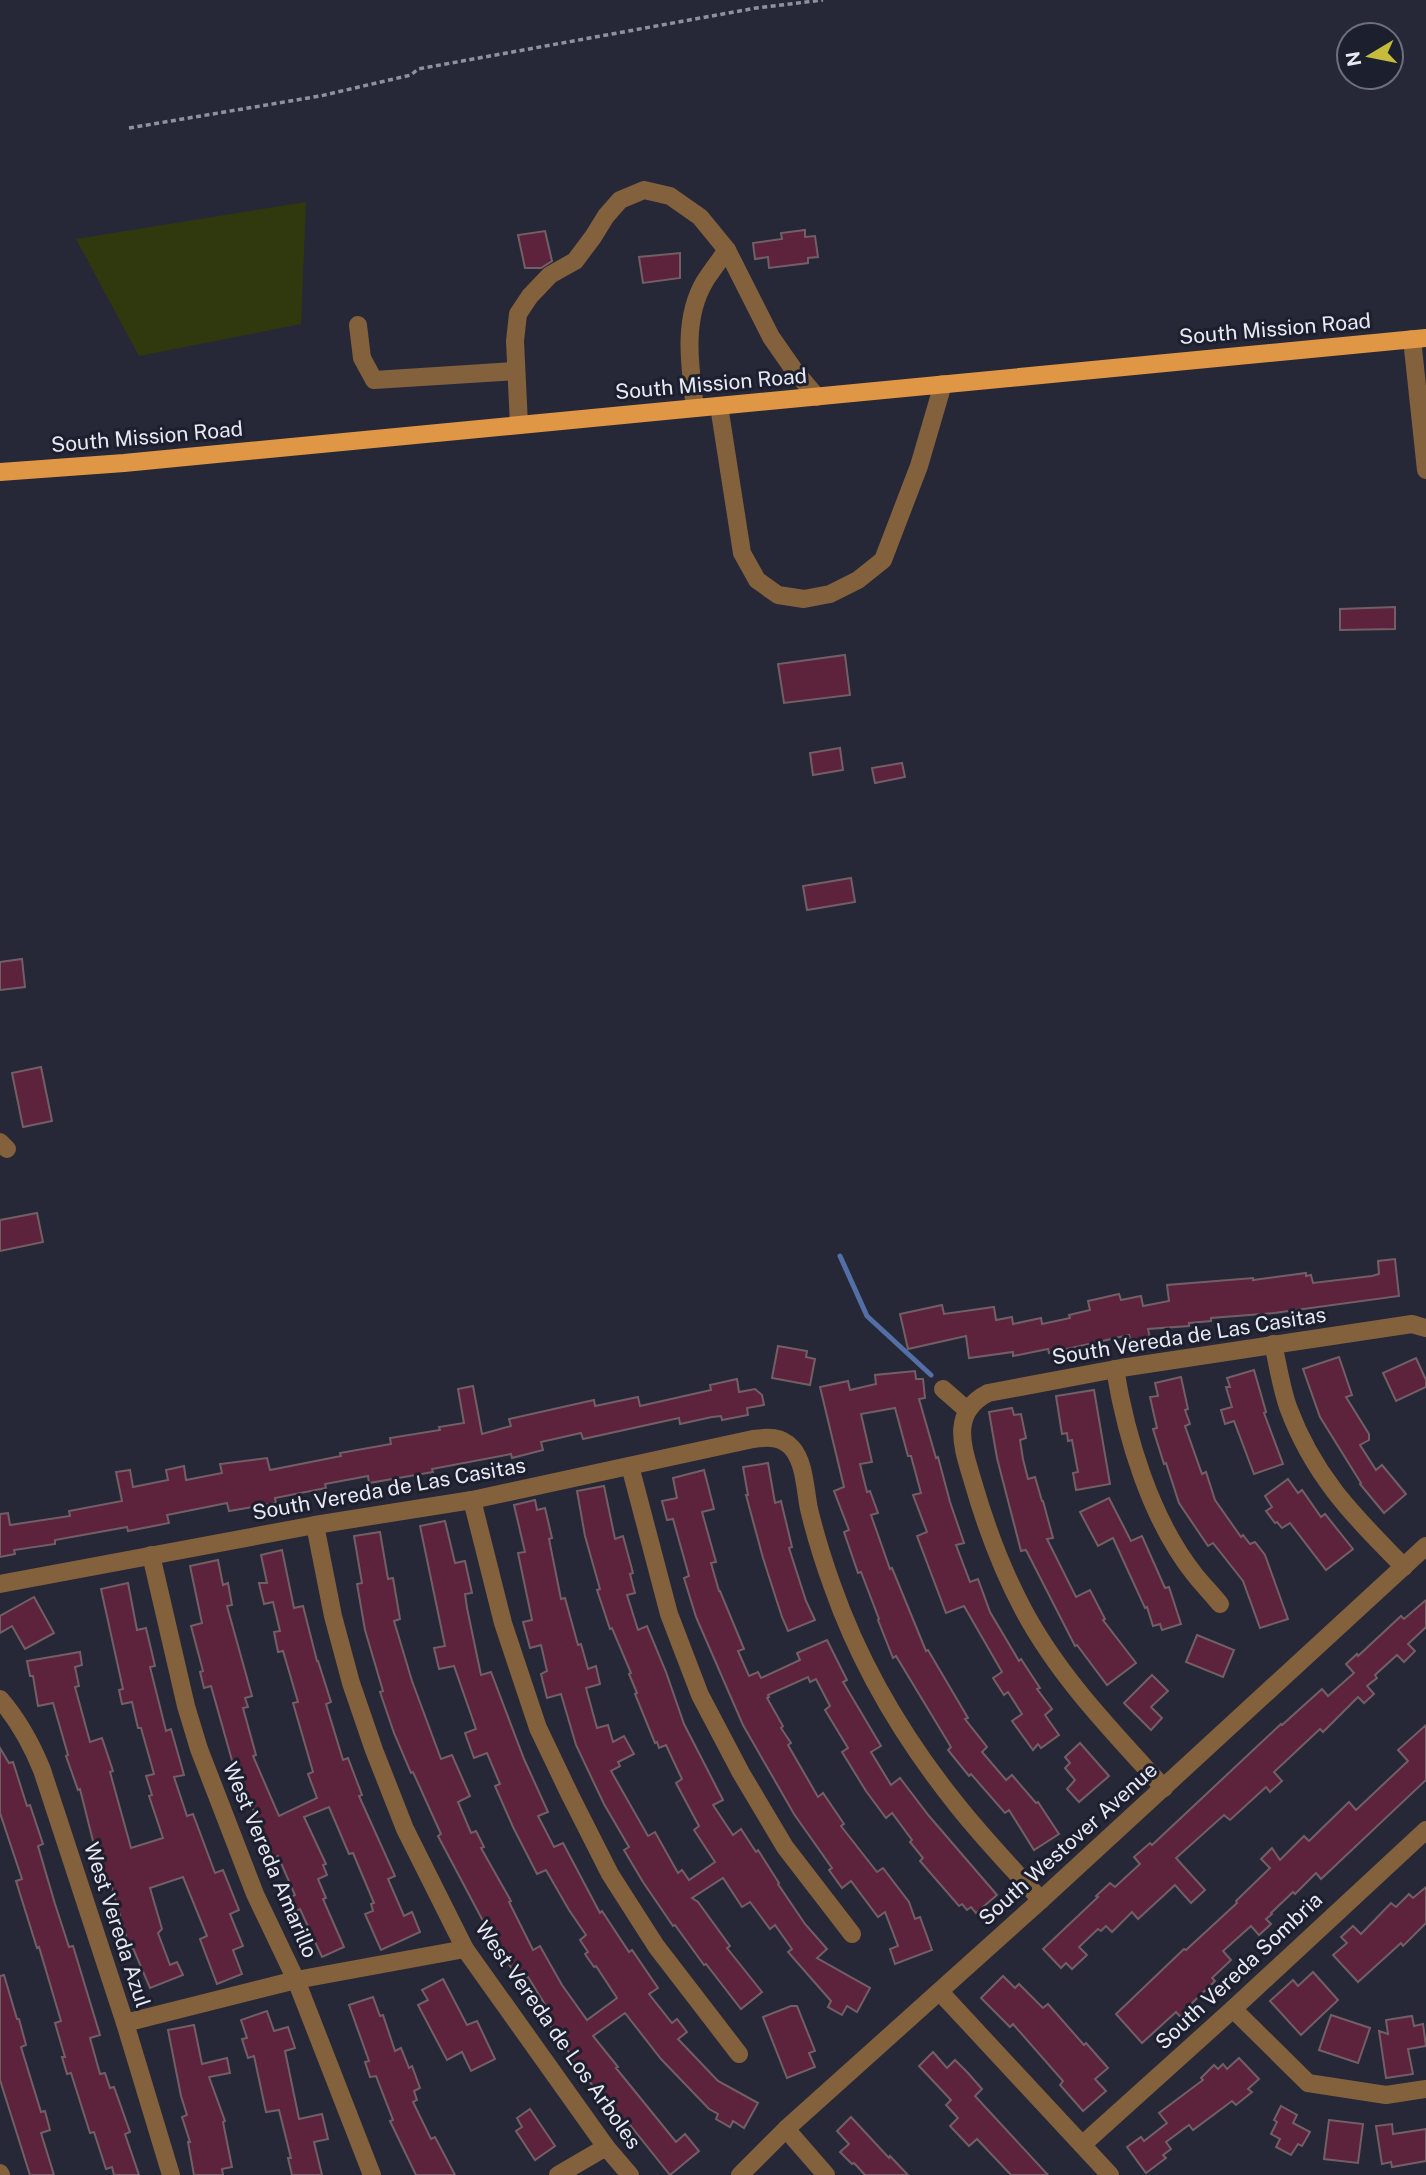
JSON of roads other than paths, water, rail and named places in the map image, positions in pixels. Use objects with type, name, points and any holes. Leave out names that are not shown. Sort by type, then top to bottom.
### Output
[{"type":"main road","name":"South Mission Road","points":[[0,472],[151,461],[1419,339]]},
{"type":"street","points":[[519,425],[515,341],[518,314],[530,296],[550,275],[575,261],[620,200],[644,190],[670,196],[700,217],[727,250],[771,337],[817,397]]},
{"type":"street","points":[[695,408],[690,345],[693,312],[705,281],[727,250]]},
{"type":"street","points":[[358,325],[362,358],[374,380],[516,371]]},
{"type":"street","points":[[1419,339],[1426,470]]},
{"type":"street","points":[[719,406],[742,553],[757,580],[778,596],[804,599],[830,594],[849,585],[883,560],[919,466],[943,384]]},
{"type":"street","name":"South Vereda de Las Casitas","points":[[967,1410],[988,1393],[1115,1369],[1412,1324],[1425,1328]]},
{"type":"street","points":[[1273,1344],[1287,1404],[1302,1440],[1324,1479],[1353,1516],[1404,1566]]},
{"type":"street","points":[[1115,1369],[1134,1454],[1150,1495],[1170,1536],[1194,1574],[1220,1604]]},
{"type":"street","points":[[943,1389],[967,1410],[962,1436],[968,1466],[986,1528],[1025,1612],[1094,1711],[1164,1788]]},
{"type":"street","name":"South Vereda de Las Casitas","points":[[0,1584],[315,1525],[472,1500],[776,1437],[793,1449],[799,1461],[831,1584],[857,1647],[882,1696],[957,1806],[1041,1900]]},
{"type":"street","points":[[629,1466],[669,1614],[700,1695],[741,1773],[785,1847],[852,1934]]},
{"type":"street","points":[[472,1500],[503,1623],[538,1728],[570,1795],[610,1874],[656,1946],[739,2054]]},
{"type":"street","name":"West Vereda de Los Arboles","points":[[315,1525],[333,1616],[351,1683],[405,1829],[465,1949],[606,2147],[630,2175]]},
{"type":"street","name":"South Westover Avenue","points":[[740,2175],[786,2129],[1164,1788],[1426,1546]]},
{"type":"street","name":"West Vereda Amarillo","points":[[152,1555],[186,1706],[200,1749],[255,1894],[296,1980],[372,2175]]},
{"type":"street","name":"West Vereda Azul","points":[[0,1699],[18,1720],[37,1757],[125,2023],[171,2175]]},
{"type":"street","name":"South Vereda Sombria","points":[[1082,2145],[1426,1830]]},
{"type":"street","points":[[125,2023],[296,1980],[465,1949]]},
{"type":"street","points":[[940,1992],[1110,2175]]},
{"type":"street","points":[[1233,2009],[1308,2083],[1387,2095],[1426,2089]]},
{"type":"street","points":[[786,2129],[826,2175]]},
{"type":"street","points":[[558,2175],[606,2147]]},
{"type":"waterway","points":[[840,1256],[867,1316],[931,1375]]}]
